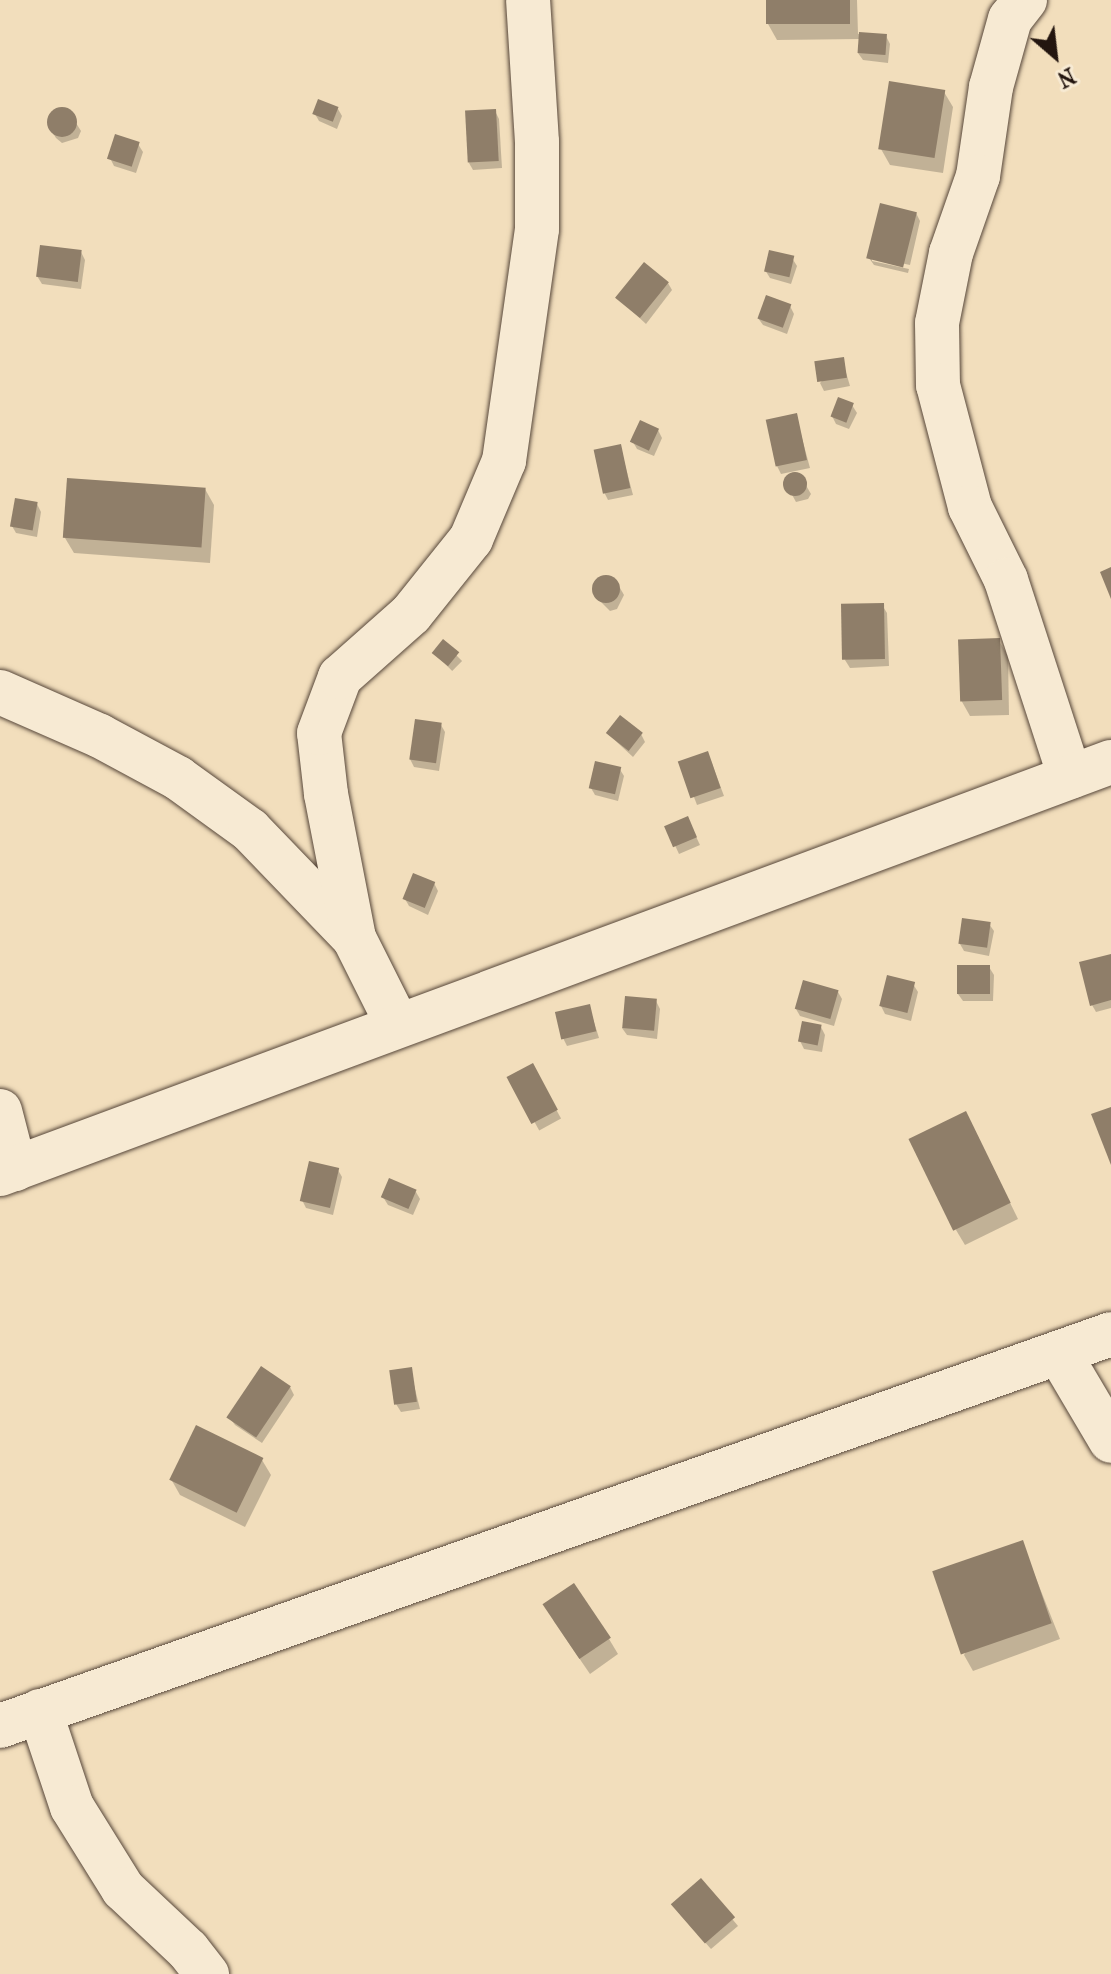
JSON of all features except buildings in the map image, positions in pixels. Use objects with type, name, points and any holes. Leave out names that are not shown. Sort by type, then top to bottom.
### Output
[{"type":"street","points":[[398,1026],[354,938],[326,794],[319,733],[340,677],[411,614],[471,539],[504,461],[537,229],[537,142],[528,0]]},
{"type":"street","points":[[1025,0],[1010,19],[991,87],[978,176],[951,253],[937,323],[938,385],[970,507],[1006,580],[1070,777]]},
{"type":"street","points":[[0,692],[100,736],[178,778],[250,830],[354,938]]},
{"type":"street","points":[[0,1111],[7,1171],[1111,762]]},
{"type":"street","points":[[0,1726],[1111,1334]]},
{"type":"street","points":[[1059,1353],[1111,1441]]},
{"type":"street","points":[[40,1711],[72,1807],[123,1889],[188,1950],[207,1974]]}]
